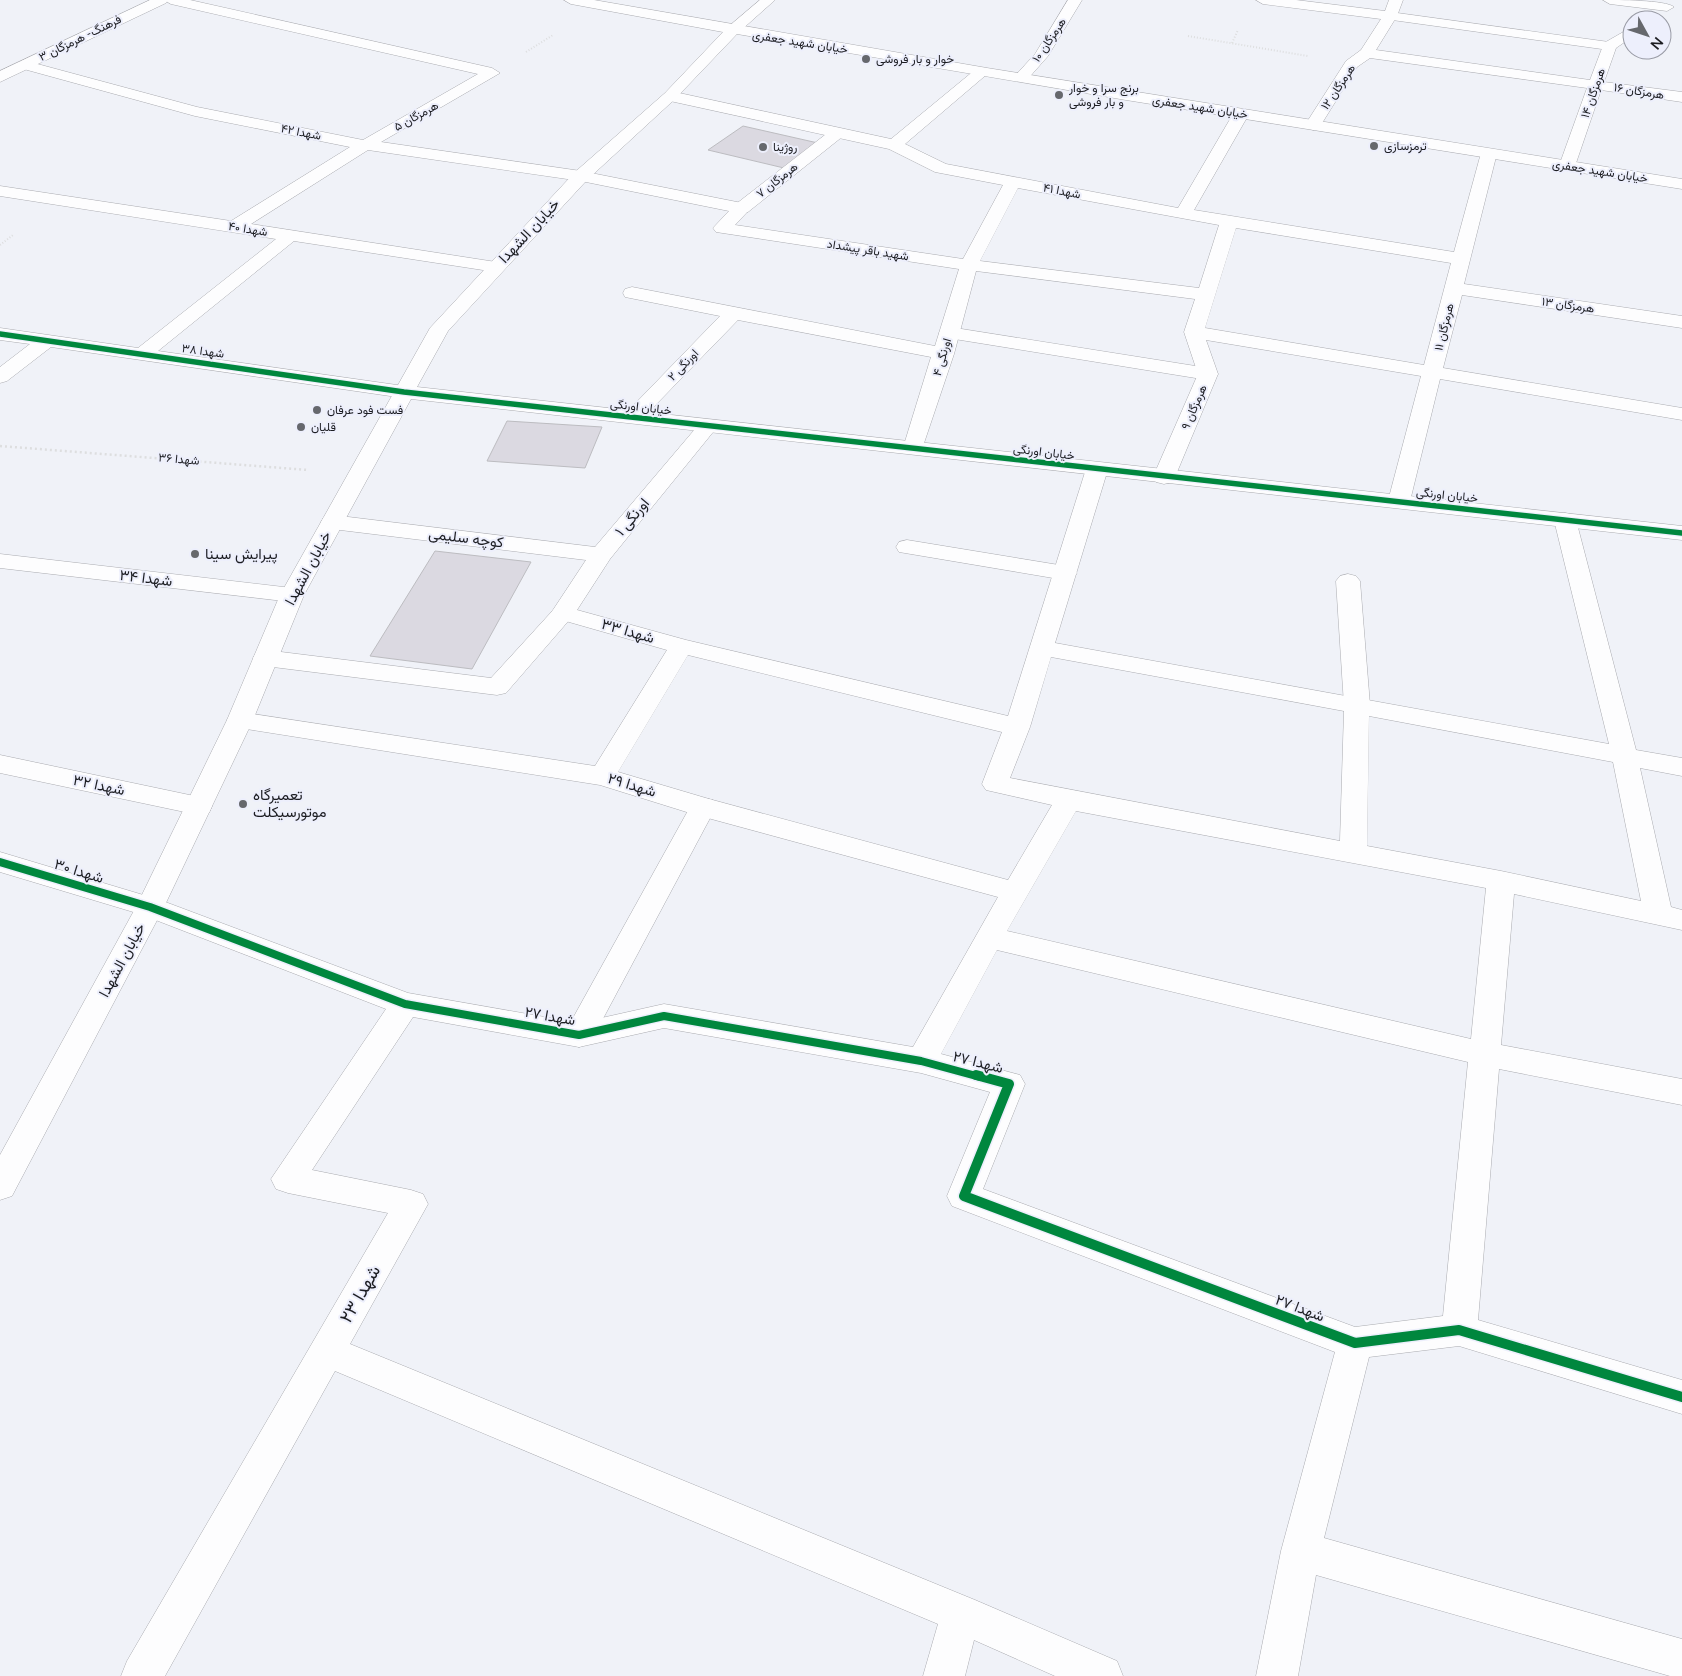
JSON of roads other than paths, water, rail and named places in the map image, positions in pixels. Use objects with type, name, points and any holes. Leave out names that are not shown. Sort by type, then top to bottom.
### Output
[{"type":"street","name":"فرهنگ- هرمزگان ۳","points":[[0,77],[160,0]]},
{"type":"street","name":"هرمزگان ۵","points":[[171,0],[492,73],[365,145],[234,227]]},
{"type":"street","name":"خیابان شهید جعفری","points":[[571,0],[733,30],[981,72],[1682,184]]},
{"type":"street","name":"خیابان الشهدا","points":[[0,1186],[150,907],[240,720],[292,595],[440,328],[581,176],[670,96],[733,30],[768,0]]},
{"type":"street","name":"هرمزگان ۱۰","points":[[1021,78],[1042,56],[1075,0]]},
{"type":"street","points":[[1263,0],[1609,46],[1622,38]]},
{"type":"street","name":"هرمزگان ۱۲","points":[[1313,125],[1351,64],[1367,53],[1390,16],[1396,0]]},
{"type":"street","points":[[1610,0],[1669,4]]},
{"type":"street","name":"هرمزگان ۱۴","points":[[1567,166],[1609,46]]},
{"type":"street","name":"هرمزگان ۱۶","points":[[1367,53],[1682,97]]},
{"type":"street","name":"شهدا ۴۲","points":[[25,65],[195,110],[365,145],[581,176]]},
{"type":"street","points":[[894,145],[981,72]]},
{"type":"street","name":"شهدا ۴۱","points":[[670,96],[836,134],[894,145],[940,168],[1183,214],[1461,259]]},
{"type":"street","points":[[1183,214],[1241,114]]},
{"type":"street","name":"هرمزگان ۷","points":[[742,208],[836,134]]},
{"type":"street","name":"هرمزگان ۱۱","points":[[1399,501],[1488,153]]},
{"type":"street","points":[[581,176],[742,208]]},
{"type":"street","name":"اورنگی ۴","points":[[914,448],[970,265],[1013,182]]},
{"type":"street","name":"شهدا ۴۰","points":[[0,191],[496,267]]},
{"type":"street","name":"شهید باقر پیشداد","points":[[742,208],[722,228],[970,265],[1206,295]]},
{"type":"street","points":[[1230,222],[1194,332],[1682,414]]},
{"type":"street","points":[[142,354],[290,236]]},
{"type":"street","name":"هرمزگان ۱۳","points":[[1454,288],[1682,322]]},
{"type":"street","points":[[632,293],[944,354]]},
{"type":"street","name":"اورنگی ۲","points":[[633,417],[734,313]]},
{"type":"street","name":"هرمزگان ۹","points":[[1164,477],[1208,374],[1194,332]]},
{"type":"street","points":[[949,333],[1208,374]]},
{"type":"street","name":"شهدا ۳۸","points":[[0,334],[404,392]]},
{"type":"street","points":[[0,377],[48,340]]},
{"type":"street","name":"خیابان اورنگی","points":[[404,392],[1682,533]]},
{"type":"street","name":"اورنگی ۱","points":[[563,613],[601,555],[708,426]]},
{"type":"street","points":[[1097,469],[1017,727],[995,784],[1069,800],[1501,881],[1670,917],[1625,758],[1565,520]]},
{"type":"street","name":"کوچه سلیمی","points":[[332,522],[601,555]]},
{"type":"street","points":[[907,546],[1065,573]]},
{"type":"street","name":"شهدا ۳۴","points":[[0,561],[292,595]]},
{"type":"street","points":[[1348,581],[1357,705],[1353,854]]},
{"type":"street","points":[[265,658],[497,688],[563,613]]},
{"type":"street","name":"شهدا ۳۳","points":[[563,613],[681,646],[1017,727]]},
{"type":"street","points":[[602,776],[681,646]]},
{"type":"street","points":[[1042,648],[1357,705],[1682,768]]},
{"type":"street","name":"شهدا ۲۹","points":[[240,720],[602,776],[703,807],[1015,892]]},
{"type":"street","name":"شهدا ۳۲","points":[[0,764],[199,806]]},
{"type":"street","points":[[921,1061],[989,936],[1069,800]]},
{"type":"street","points":[[578,1035],[703,807]]},
{"type":"street","name":"شهدا ۳۰","points":[[0,862],[150,907]]},
{"type":"street","points":[[1459,1330],[1501,881]]},
{"type":"street","name":"شهدا ۲۷","points":[[150,907],[405,1004],[578,1035],[664,1016],[921,1061],[1009,1084],[964,1196],[1355,1343],[1459,1330],[1682,1397]]},
{"type":"street","points":[[989,936],[1485,1054],[1682,1092]]},
{"type":"street","name":"شهدا ۲۳","points":[[142,1676],[411,1204],[288,1179],[405,1004]]},
{"type":"street","points":[[1277,1676],[1301,1551],[1355,1343]]},
{"type":"street","points":[[327,1351],[961,1614],[1102,1676]]},
{"type":"street","points":[[1301,1551],[1682,1659]]},
{"type":"street","points":[[944,1676],[961,1614]]},
{"type":"place","name":"خوار و بار فروشی","points":[[866,59]]},
{"type":"place","name":"برنج سرا و خوار و بار فروشی","points":[[1059,95]]},
{"type":"place","name":"ترمزسازی","points":[[1374,146]]},
{"type":"place","name":"روژینا","points":[[763,147]]},
{"type":"place","name":"فست فود عرفان","points":[[317,410]]},
{"type":"place","name":"قلیان","points":[[301,427]]},
{"type":"place","name":"پیرایش سینا","points":[[195,554]]},
{"type":"place","name":"تعمیرگاه موتورسیکلت","points":[[243,804]]}]
